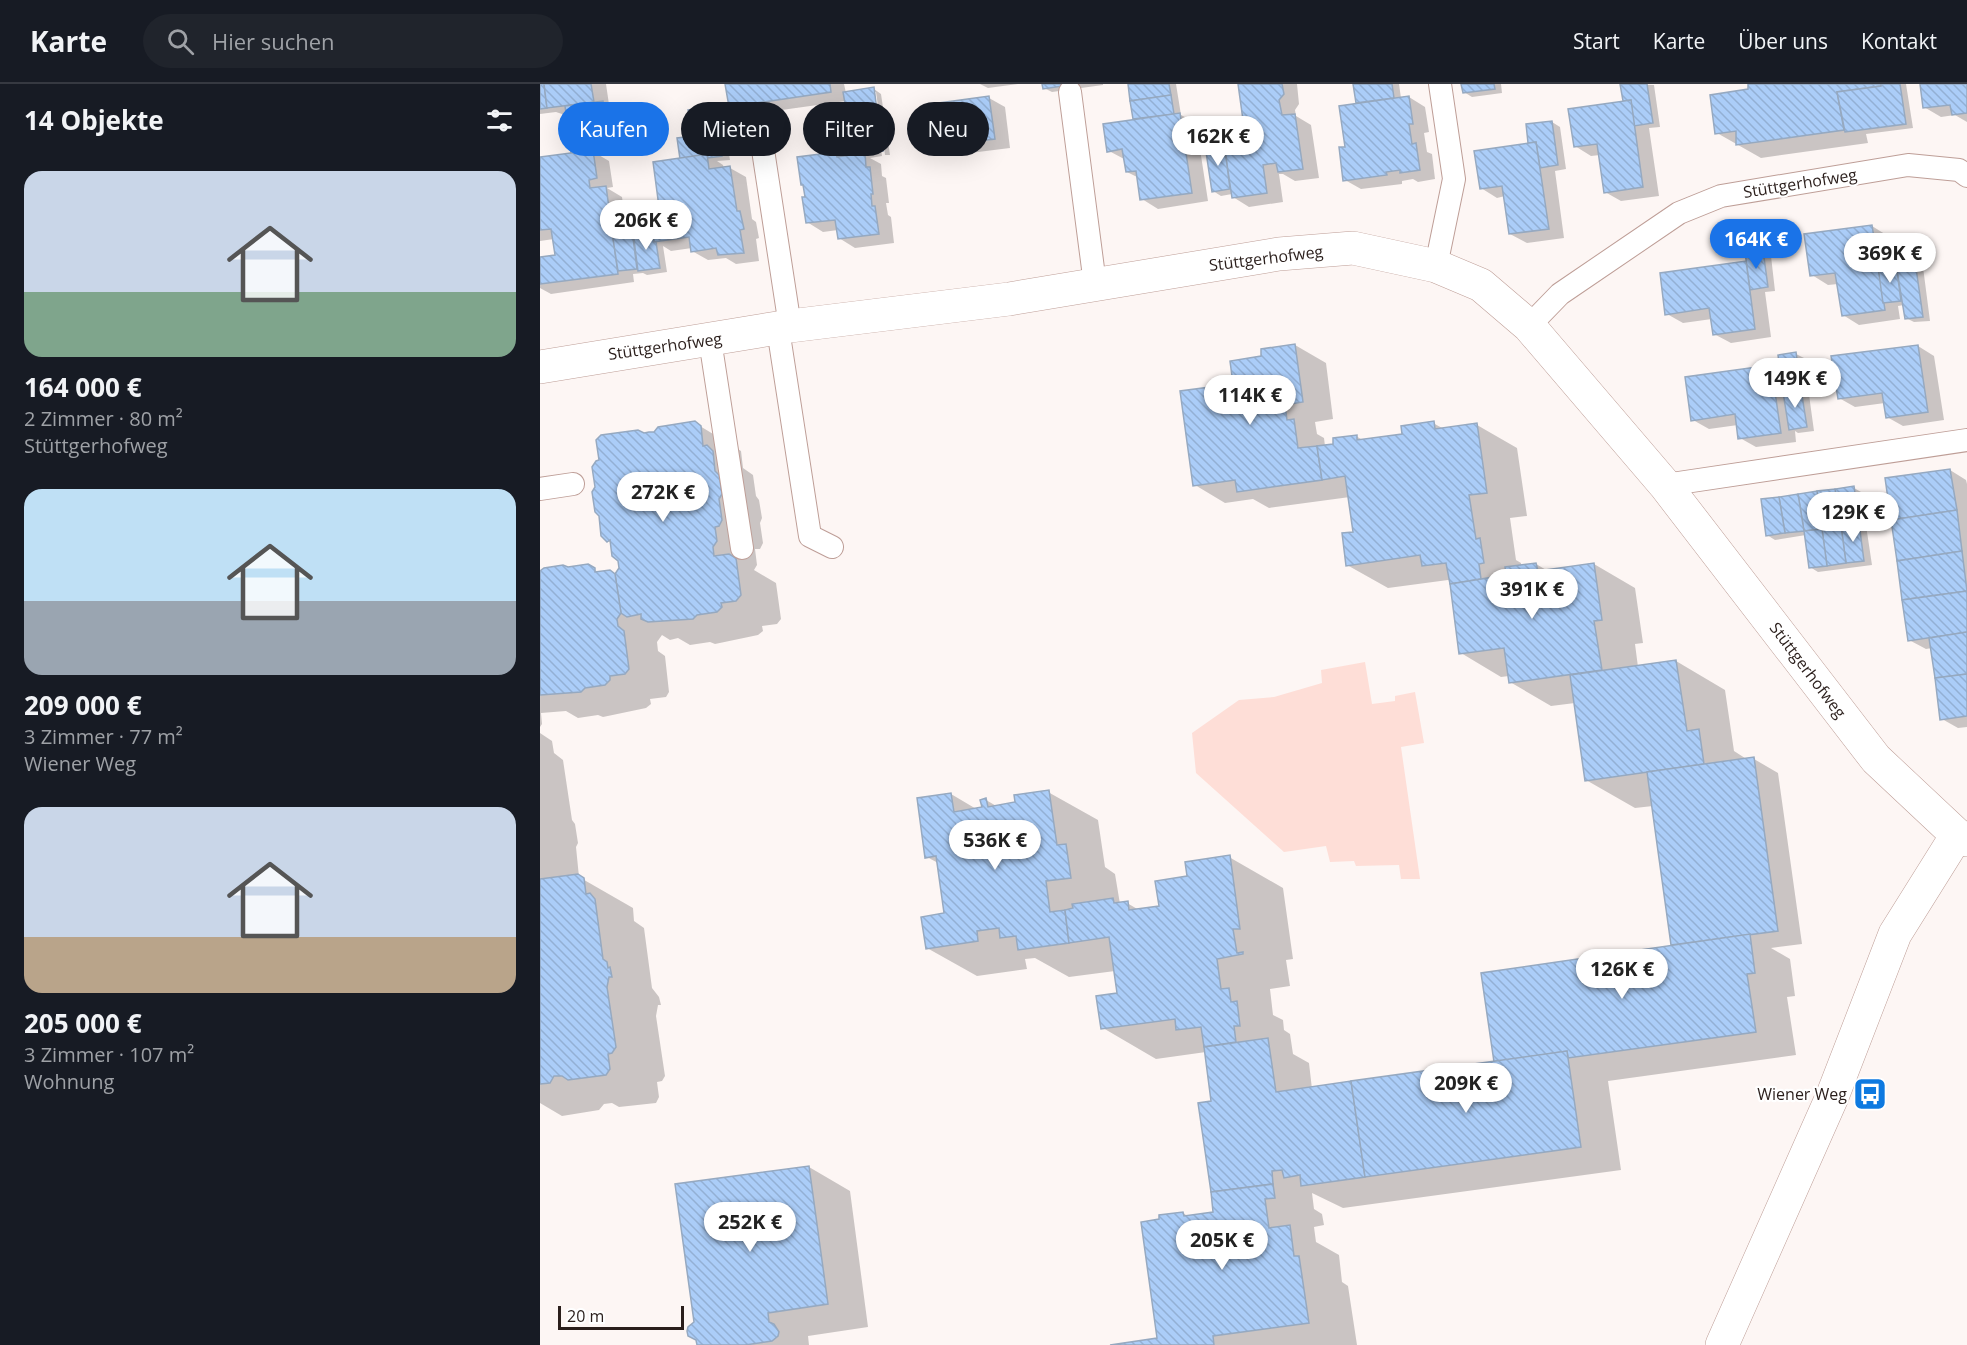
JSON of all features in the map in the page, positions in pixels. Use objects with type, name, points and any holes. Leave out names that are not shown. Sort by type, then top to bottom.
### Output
[{"type":"street","name":"Stüttgerhofweg","points":[[540,367],[634,350],[784,328],[1009,299],[1279,254],[1353,248],[1436,266],[1481,285],[1529,326],[1665,485],[1876,759],[1962,837]]},
{"type":"street","points":[[1722,1345],[1832,1097],[1895,934],[1962,837]]},
{"type":"lane","points":[[1436,266],[1454,179],[1440,84]]},
{"type":"lane","points":[[1070,92],[1095,284]]},
{"type":"lane","points":[[763,156],[810,536],[832,547]]},
{"type":"lane","name":"Stüttgerhofweg","points":[[1529,326],[1560,294],[1679,213],[1721,196],[1908,165],[1959,170],[1967,176]]},
{"type":"lane","points":[[710,340],[742,548]]},
{"type":"lane","points":[[1665,485],[1967,440]]},
{"type":"lane","points":[[540,489],[573,484]]},
{"type":"shaded area","points":[[1365,662],[1372,704],[1395,701],[1395,696],[1415,692],[1424,743],[1401,747],[1420,879],[1401,879],[1399,865],[1356,866],[1354,861],[1330,862],[1326,846],[1284,852],[1196,773],[1192,733],[1239,700],[1274,697],[1322,683],[1321,670]]},
{"type":"building","points":[[540,84],[544,84],[547,108],[540,109]]},
{"type":"building","points":[[544,84],[591,84],[594,102],[558,102],[558,107],[547,108]]},
{"type":"building","points":[[725,84],[830,84],[831,92],[763,102],[728,102]]},
{"type":"building","points":[[1042,84],[1076,84],[1043,89]]},
{"type":"building","points":[[1128,84],[1169,84],[1171,95],[1130,101]]},
{"type":"building","points":[[1238,84],[1282,84],[1284,94],[1279,100],[1282,115],[1295,114],[1303,169],[1278,172],[1276,163],[1263,165],[1267,193],[1232,198],[1221,124],[1243,120]]},
{"type":"building","points":[[1353,84],[1392,84],[1394,98],[1356,103]]},
{"type":"building","points":[[1461,84],[1494,84],[1495,89],[1463,93]]},
{"type":"building","points":[[1620,84],[1647,84],[1653,123],[1634,126],[1631,100],[1623,101]]},
{"type":"building","points":[[1748,84],[1881,84],[1881,86],[1837,92],[1844,130],[1736,145],[1736,131],[1715,134],[1710,95],[1748,89]]},
{"type":"building","points":[[1881,84],[1900,84],[1906,124],[1845,132],[1837,92],[1881,86]]},
{"type":"building","points":[[1920,84],[1967,84],[1967,113],[1952,115],[1950,105],[1923,108]]},
{"type":"building","points":[[874,87],[876,102],[845,102],[843,92]]},
{"type":"building","points":[[1171,95],[1174,114],[1133,119],[1130,101]]},
{"type":"building","points":[[989,96],[995,139],[989,140],[989,102],[946,102]]},
{"type":"building","points":[[1409,96],[1413,124],[1409,124],[1412,144],[1416,143],[1420,170],[1400,173],[1400,170],[1386,172],[1387,175],[1343,181],[1339,147],[1345,147],[1339,106]]},
{"type":"building","points":[[1631,100],[1643,187],[1604,193],[1597,144],[1574,147],[1568,109]]},
{"type":"building","points":[[1180,113],[1192,193],[1140,200],[1136,171],[1126,172],[1122,149],[1107,152],[1103,124]]},
{"type":"building","points":[[1552,121],[1558,165],[1540,168],[1536,142],[1528,143],[1526,124]]},
{"type":"building","points":[[677,138],[681,138],[681,156],[696,156],[680,159]]},
{"type":"building","points":[[1224,142],[1230,189],[1212,192],[1205,145]]},
{"type":"building","points":[[1536,142],[1549,229],[1509,234],[1502,186],[1480,189],[1474,151]]},
{"type":"building","points":[[558,155],[594,156],[597,178],[589,180],[590,188],[606,186],[618,274],[540,284],[540,257],[555,255],[551,229],[540,230],[540,157]]},
{"type":"building","points":[[707,156],[709,169],[730,166],[737,211],[740,211],[744,229],[740,230],[744,253],[718,255],[716,248],[691,252],[689,237],[654,242],[649,209],[659,207],[653,162]]},
{"type":"building","points":[[865,156],[866,167],[870,167],[872,206],[875,206],[879,234],[838,239],[835,220],[806,223],[802,197],[805,197],[797,157]]},
{"type":"building","points":[[1872,225],[1885,310],[1842,316],[1835,273],[1810,276],[1804,234]]},
{"type":"building","points":[[632,230],[637,269],[618,271],[612,232]]},
{"type":"building","points":[[652,230],[660,268],[638,271],[633,232]]},
{"type":"building","points":[[1763,250],[1768,287],[1750,290],[1745,252]]},
{"type":"building","points":[[1746,261],[1755,329],[1713,335],[1709,308],[1665,315],[1660,273]]},
{"type":"building","points":[[1915,261],[1923,317],[1905,319],[1896,264]]},
{"type":"building","points":[[1896,264],[1901,301],[1883,303],[1878,267]]},
{"type":"building","points":[[1295,344],[1303,402],[1285,405],[1287,420],[1294,419],[1298,448],[1317,446],[1322,480],[1237,492],[1235,480],[1193,486],[1180,391],[1233,384],[1230,361],[1261,356],[1261,349]]},
{"type":"building","points":[[1918,345],[1928,412],[1886,418],[1882,393],[1838,399],[1831,356]]},
{"type":"building","points":[[1796,352],[1801,389],[1783,392],[1778,355]]},
{"type":"building","points":[[1771,365],[1781,433],[1738,439],[1735,414],[1691,421],[1685,377]]},
{"type":"building","points":[[1801,389],[1807,427],[1789,430],[1783,392]]},
{"type":"building","points":[[695,421],[701,426],[703,446],[707,445],[713,451],[715,471],[719,475],[722,494],[719,499],[722,520],[719,526],[715,527],[717,541],[713,547],[714,556],[729,554],[736,558],[741,595],[736,601],[721,603],[722,607],[717,612],[697,615],[693,619],[648,622],[641,619],[641,614],[627,617],[621,613],[615,574],[619,568],[618,561],[612,556],[610,540],[607,542],[601,536],[599,516],[595,512],[592,467],[599,460],[596,440],[601,435],[638,430],[644,433],[654,432],[658,427]]},
{"type":"building","points":[[1434,421],[1435,429],[1477,423],[1487,493],[1469,495],[1476,539],[1480,538],[1484,563],[1479,564],[1481,579],[1450,584],[1446,563],[1422,566],[1420,555],[1346,566],[1342,533],[1353,532],[1345,476],[1322,480],[1317,446],[1333,444],[1333,438],[1357,435],[1357,440],[1402,434],[1401,426]]},
{"type":"building","points":[[1950,469],[1957,510],[1891,520],[1885,478]]},
{"type":"building","points":[[1854,486],[1859,523],[1841,526],[1835,489]]},
{"type":"building","points":[[1835,489],[1841,526],[1822,529],[1817,491]]},
{"type":"building","points":[[1817,491],[1822,529],[1804,531],[1798,494]]},
{"type":"building","points":[[1798,494],[1804,531],[1785,533],[1779,497]]},
{"type":"building","points":[[1779,497],[1785,533],[1766,536],[1761,499]]},
{"type":"building","points":[[1957,510],[1962,551],[1897,561],[1891,520]]},
{"type":"building","points":[[1859,523],[1864,561],[1846,563],[1841,526]]},
{"type":"building","points":[[1841,526],[1846,563],[1827,566],[1822,529]]},
{"type":"building","points":[[1822,529],[1827,566],[1809,568],[1804,531]]},
{"type":"building","points":[[1962,551],[1967,591],[1902,600],[1897,561]]},
{"type":"building","points":[[1536,563],[1538,571],[1594,563],[1602,620],[1594,621],[1602,670],[1509,683],[1504,648],[1459,654],[1450,584],[1506,575],[1505,567]]},
{"type":"building","points":[[588,564],[595,568],[595,572],[610,570],[615,574],[621,613],[617,619],[618,626],[624,631],[629,669],[625,674],[610,676],[610,680],[605,685],[585,688],[581,692],[540,695],[540,571],[544,568],[563,565],[568,567]]},
{"type":"building","points":[[1967,591],[1967,632],[1908,641],[1902,600]]},
{"type":"building","points":[[1967,632],[1967,674],[1935,678],[1929,638]]},
{"type":"building","points":[[1676,660],[1687,731],[1699,729],[1704,764],[1585,781],[1570,675]]},
{"type":"building","points":[[1967,674],[1967,716],[1940,720],[1935,678]]},
{"type":"building","points":[[1754,757],[1778,931],[1671,945],[1647,772]]},
{"type":"building","points":[[1049,790],[1057,845],[1066,844],[1071,878],[1046,881],[1050,912],[1065,910],[1069,943],[1018,950],[1016,936],[1000,938],[999,928],[977,931],[978,941],[926,949],[921,917],[944,913],[936,856],[925,858],[917,798],[951,793],[954,812],[982,807],[980,800],[986,798],[988,807],[1015,802],[1014,795]]},
{"type":"building","points":[[1230,855],[1240,929],[1233,929],[1237,953],[1243,952],[1243,954],[1217,959],[1221,989],[1229,988],[1231,1002],[1237,1001],[1240,1026],[1234,1026],[1236,1042],[1204,1047],[1201,1027],[1176,1030],[1175,1019],[1101,1029],[1096,996],[1117,993],[1109,937],[1069,943],[1065,910],[1073,908],[1072,904],[1113,898],[1114,903],[1128,901],[1129,910],[1159,906],[1155,881],[1187,876],[1185,862]]},
{"type":"building","points":[[578,874],[584,878],[586,894],[590,893],[595,899],[603,959],[607,962],[608,968],[610,967],[612,977],[609,977],[607,987],[616,1047],[612,1053],[608,1054],[610,1069],[606,1075],[568,1080],[562,1076],[554,1076],[550,1083],[540,1084],[540,879]]},
{"type":"building","points":[[1750,934],[1755,973],[1747,974],[1756,1032],[1568,1058],[1567,1051],[1494,1062],[1481,973]]},
{"type":"building","points":[[1268,1038],[1276,1092],[1351,1081],[1365,1177],[1301,1186],[1300,1175],[1284,1178],[1282,1170],[1272,1171],[1273,1184],[1211,1192],[1198,1103],[1211,1101],[1204,1047]]},
{"type":"building","points":[[1567,1051],[1581,1147],[1365,1177],[1351,1081]]},
{"type":"building","points":[[809,1166],[828,1304],[768,1313],[769,1322],[774,1324],[779,1332],[772,1341],[745,1345],[697,1345],[696,1340],[688,1336],[687,1331],[694,1322],[675,1184]]},
{"type":"building","points":[[1273,1184],[1275,1198],[1265,1199],[1269,1228],[1290,1225],[1294,1256],[1299,1256],[1309,1323],[1213,1336],[1214,1345],[1110,1345],[1157,1338],[1141,1222],[1159,1219],[1159,1215],[1183,1212],[1184,1216],[1213,1212],[1211,1192]]},
{"type":"place","name":"Wiener Weg","points":[[1870,1094]]}]
